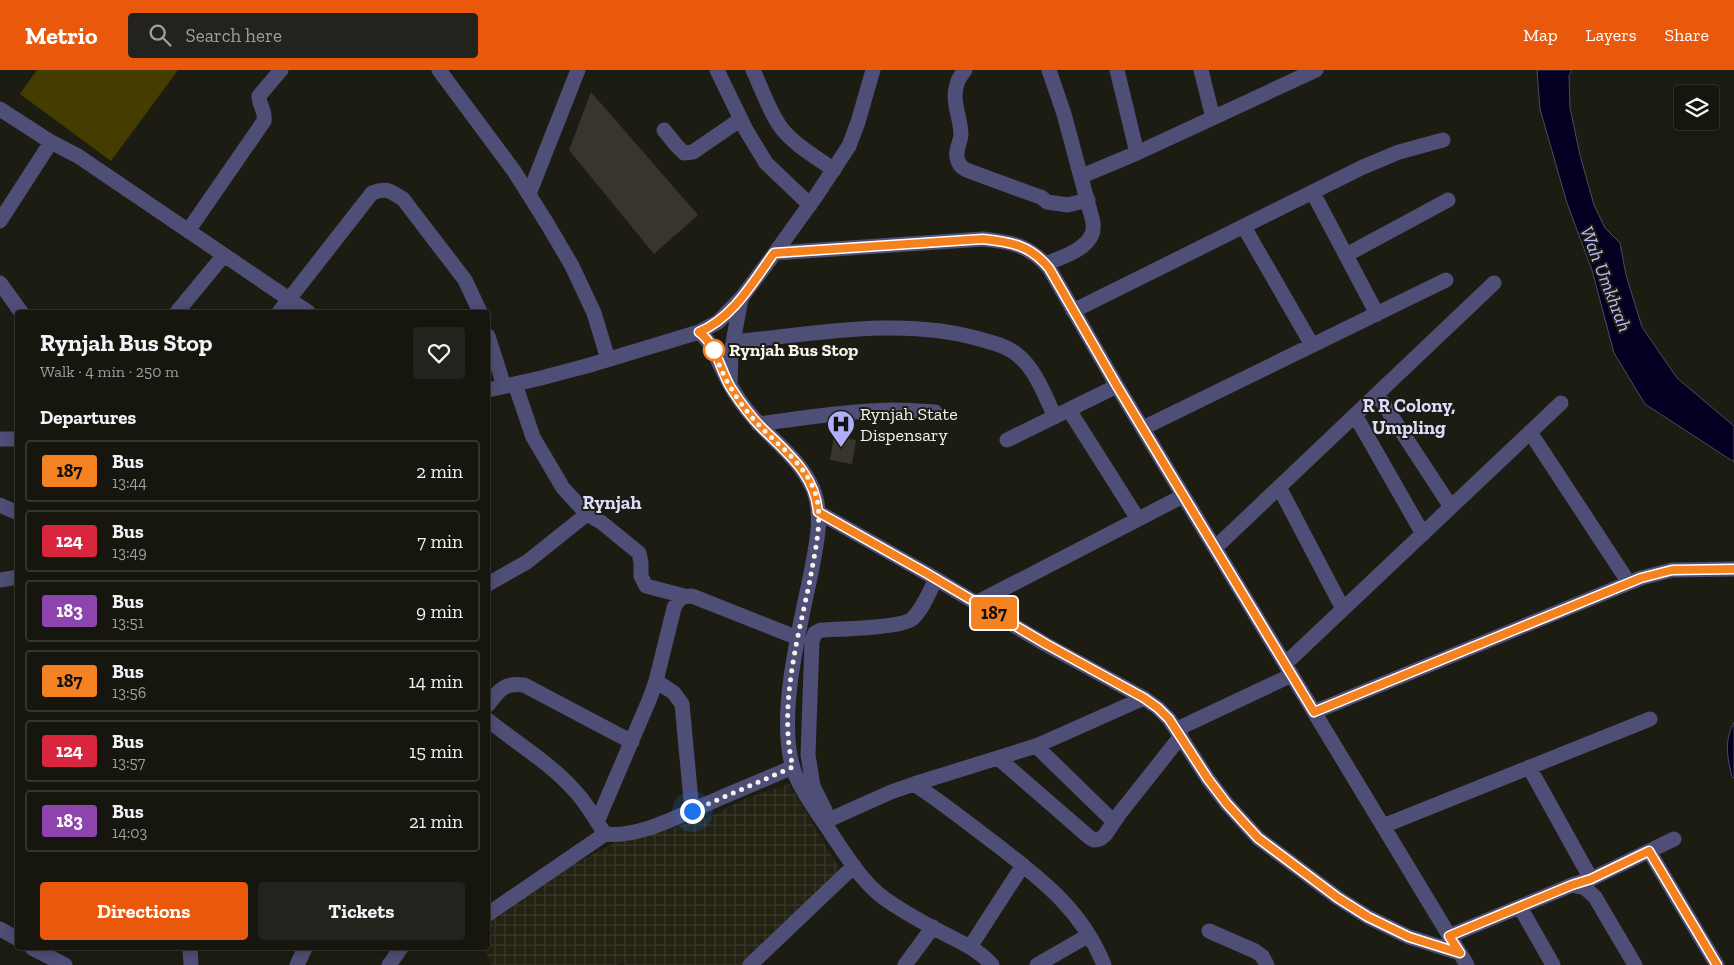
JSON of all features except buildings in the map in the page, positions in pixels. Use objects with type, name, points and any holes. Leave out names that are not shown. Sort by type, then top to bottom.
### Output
[{"type":"street","points":[[188,231],[264,121],[265,114],[259,102],[259,96],[281,70]]},
{"type":"street","points":[[529,194],[578,70]]},
{"type":"street","points":[[717,70],[740,119],[766,163],[810,205]]},
{"type":"street","points":[[753,70],[770,108],[782,128],[805,150],[834,170]]},
{"type":"street","points":[[490,390],[608,359],[699,332],[718,322],[742,297],[810,205],[849,146],[873,70]]},
{"type":"street","points":[[965,70],[957,84],[955,97],[961,129],[957,150],[957,160],[960,167],[969,172],[1035,195],[1047,202],[1068,205],[1088,200]]},
{"type":"street","points":[[1045,264],[1082,246],[1089,240],[1093,232],[1093,222],[1082,176],[1049,70]]},
{"type":"street","points":[[1117,70],[1137,153]]},
{"type":"street","points":[[1201,70],[1213,118]]},
{"type":"street","points":[[1082,176],[1137,153],[1316,70]]},
{"type":"street","points":[[444,72],[467,109],[514,171],[572,266],[594,313],[608,359]]},
{"type":"street","points":[[0,109],[51,142],[78,156],[305,310]]},
{"type":"street","points":[[664,130],[684,153],[692,152],[740,119]]},
{"type":"street","points":[[1073,311],[1384,158],[1443,140]]},
{"type":"street","points":[[0,221],[51,142]]},
{"type":"street","points":[[281,310],[372,193],[382,189],[390,191],[403,199],[464,280],[479,310]]},
{"type":"street","points":[[1313,192],[1377,314]]},
{"type":"street","points":[[1346,254],[1448,200]]},
{"type":"street","points":[[1244,227],[1312,345]]},
{"type":"street","points":[[774,253],[983,239],[1014,243],[1028,250],[1045,264],[1183,496],[1464,959]]},
{"type":"street","points":[[179,310],[224,255]]},
{"type":"street","points":[[1143,428],[1446,280]]},
{"type":"street","points":[[0,283],[20,310]]},
{"type":"street","points":[[1215,548],[1494,283]]},
{"type":"street","points":[[731,387],[730,373],[733,342],[742,297]]},
{"type":"street","points":[[733,342],[897,327],[953,332],[997,344],[1015,352],[1027,363],[1138,519]]},
{"type":"street","points":[[699,332],[712,344],[719,365],[731,387],[758,424],[780,444],[802,469],[816,496],[818,512],[813,561],[792,678],[788,741],[793,767],[805,796],[827,821]]},
{"type":"street","points":[[490,341],[540,451],[563,488],[587,514],[601,522],[639,553],[641,576],[646,586],[684,596],[692,596],[798,638]]},
{"type":"street","points":[[1008,440],[1117,386]]},
{"type":"street","points":[[1377,394],[1451,507]]},
{"type":"street","points":[[998,758],[1089,838],[1094,840],[1105,836],[1179,733],[1289,669],[1344,608],[1561,403]]},
{"type":"street","points":[[758,424],[868,411],[935,412]]},
{"type":"street","points":[[1355,415],[1422,534]]},
{"type":"street","points":[[1530,432],[1629,583]]},
{"type":"street","points":[[0,439],[15,439]]},
{"type":"street","points":[[1280,487],[1344,608]]},
{"type":"street","points":[[976,603],[1183,496]]},
{"type":"street","points":[[0,505],[15,512]]},
{"type":"street","points":[[818,512],[1046,644],[1144,698],[1158,708],[1179,733],[1208,779],[1227,804],[1258,838],[1338,898],[1368,917],[1409,937],[1464,959]]},
{"type":"street","points":[[490,583],[527,562],[587,514]]},
{"type":"street","points":[[1314,712],[1629,583],[1658,573],[1672,570],[1734,569]]},
{"type":"street","points":[[0,580],[15,578]]},
{"type":"street","points":[[936,579],[918,613],[911,620],[893,625],[821,630],[815,633],[812,641],[808,755],[813,786],[827,821],[854,866],[871,888],[891,904],[970,947],[986,958],[992,965]]},
{"type":"street","points":[[490,912],[601,828],[656,681],[674,608],[677,601],[684,596]]},
{"type":"street","points":[[656,681],[674,693],[682,704],[692,811]]},
{"type":"street","points":[[490,702],[497,692],[507,685],[515,683],[524,685],[632,742]]},
{"type":"street","points":[[827,821],[914,784],[1036,746],[1144,698]]},
{"type":"street","points":[[1383,826],[1650,719]]},
{"type":"street","points":[[490,722],[564,779],[575,791],[601,828],[615,835],[649,828],[793,767]]},
{"type":"street","points":[[1036,746],[1114,822]]},
{"type":"street","points":[[1528,767],[1591,879]]},
{"type":"street","points":[[914,784],[960,815],[1023,866],[1070,908],[1090,935],[1104,965]]},
{"type":"street","points":[[1449,936],[1572,885],[1591,879],[1674,839]]},
{"type":"street","points":[[1649,851],[1717,965]]},
{"type":"street","points":[[750,965],[854,866]]},
{"type":"street","points":[[970,947],[1023,866]]},
{"type":"street","points":[[1572,885],[1585,888],[1595,897],[1635,965]]},
{"type":"street","points":[[1520,907],[1553,965]]},
{"type":"street","points":[[905,965],[933,927]]},
{"type":"street","points":[[0,929],[15,937]]},
{"type":"street","points":[[1209,931],[1255,951],[1262,956],[1267,965]]},
{"type":"street","points":[[1037,965],[1090,935]]},
{"type":"street","points":[[36,950],[65,965]]},
{"type":"street","points":[[190,950],[191,965]]},
{"type":"street","points":[[297,965],[304,950]]},
{"type":"street","points":[[389,965],[400,950]]},
{"type":"shaded area","points":[[37,70],[178,70],[111,161],[20,94]]},
{"type":"shaded area","points":[[789,784],[845,878],[759,965],[625,965],[623,963],[616,965],[491,965],[485,950],[490,950],[490,922],[524,890],[618,841],[706,819],[746,798]]},
{"type":"water","name":"Wah Umkhrah","points":[[1537,70],[1572,70],[1569,76],[1570,108],[1580,155],[1594,205],[1605,228],[1620,243],[1626,275],[1642,327],[1677,378],[1734,426],[1734,462],[1645,404],[1614,353],[1592,270],[1567,203],[1540,109]]},
{"type":"water","points":[[1734,722],[1734,778],[1732,777],[1727,749]]},
{"type":"bus line","name":"187","points":[[1717,965],[1649,851],[1591,879],[1572,885],[1449,936],[1460,953],[1409,937],[1368,917],[1338,898],[1258,838],[1227,804],[1208,779],[1177,729],[1158,708],[1144,698],[1046,644],[818,512],[816,496],[805,473],[744,407],[719,365],[712,344],[699,332],[710,328],[728,313],[774,253],[983,239],[1014,243],[1028,250],[1039,257],[1049,268],[1117,386],[1314,712],[1641,578],[1672,570],[1734,569]]},
{"type":"place","name":"Rynjah Bus Stop","points":[[714,350]]},
{"type":"place","name":"Rynjah State Dispensary","points":[[841,448]]},
{"type":"district","name":"R R Colony, Umpling","points":[[1409,416]]},
{"type":"district","name":"Rynjah","points":[[612,502]]},
{"type":"route","points":[[692,811],[793,767],[788,741],[792,678],[818,523],[816,496],[805,473],[744,407],[719,365],[714,350]]}]
